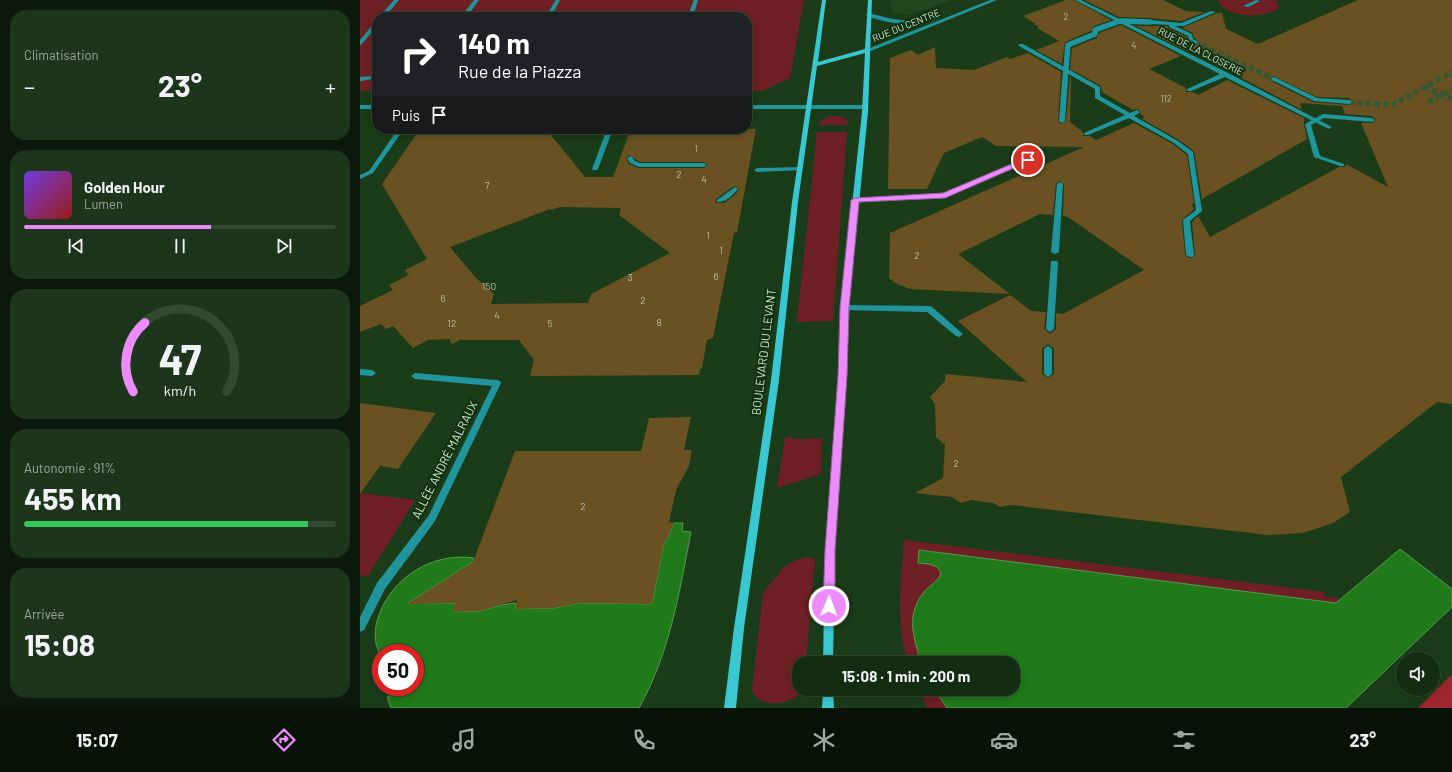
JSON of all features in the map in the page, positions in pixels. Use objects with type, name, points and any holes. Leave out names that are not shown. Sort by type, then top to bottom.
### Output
[{"type":"main road","name":"BOULEVARD DU LEVANT","points":[[730,708],[739,628],[775,380],[794,202],[824,0]]},
{"type":"main road","points":[[828,656],[830,550],[843,376],[845,308],[865,107],[870,0]]},
{"type":"main road","points":[[814,65],[868,50]]},
{"type":"main road","points":[[828,696],[828,708]]},
{"type":"street","points":[[386,12],[397,0]]},
{"type":"street","points":[[468,12],[477,0]]},
{"type":"street","points":[[551,12],[558,0]]},
{"type":"street","points":[[692,12],[696,0]]},
{"type":"street","name":"RUE DU CENTRE","points":[[868,50],[905,37],[956,14],[995,0]]},
{"type":"street","name":"RUE DE LA CLOSERIE","points":[[1077,0],[1329,127]]},
{"type":"street","points":[[1246,3],[1255,2]]},
{"type":"street","points":[[1168,26],[1182,25],[1213,12]]},
{"type":"street","points":[[869,15],[889,22],[906,24],[956,14]]},
{"type":"street","points":[[1062,121],[1068,45],[1095,34],[1095,30],[1120,21],[1156,23],[1168,26],[1190,35],[1191,40],[1195,42]]},
{"type":"street","points":[[360,43],[372,29]]},
{"type":"street","points":[[1020,45],[1098,88],[1097,98],[1176,142],[1191,153],[1199,211],[1186,220],[1190,255]]},
{"type":"street","points":[[1189,90],[1226,74]]},
{"type":"street","points":[[360,79],[371,78]]},
{"type":"street","points":[[1274,79],[1316,100],[1349,102]]},
{"type":"street","points":[[360,107],[372,107]]},
{"type":"street","points":[[752,107],[865,107]]},
{"type":"street","points":[[1086,134],[1137,112]]},
{"type":"street","points":[[1342,165],[1317,157],[1308,124],[1323,116],[1372,120]]},
{"type":"street","points":[[360,177],[371,172],[398,134]]},
{"type":"street","points":[[595,169],[608,134]]},
{"type":"street","points":[[630,158],[632,162],[639,165],[704,165]]},
{"type":"street","points":[[855,200],[945,196],[1028,160]]},
{"type":"street","points":[[757,170],[800,169]]},
{"type":"street","points":[[1055,252],[1060,184]]},
{"type":"street","points":[[718,201],[735,189]]},
{"type":"street","points":[[1050,329],[1054,263]]},
{"type":"street","points":[[845,308],[929,309],[959,334]]},
{"type":"street","points":[[1048,349],[1048,374]]},
{"type":"street","points":[[360,372],[372,373]]},
{"type":"street","name":"ALLÉE ANDRÉ MALRAUX","points":[[360,627],[381,586],[432,518],[497,383],[415,376]]},
{"type":"shaded area","points":[[360,0],[804,0],[790,78],[762,91],[752,91],[752,12],[372,12],[372,91],[360,91]]},
{"type":"shaded area","points":[[890,0],[952,0],[908,15],[893,13]]},
{"type":"shaded area","points":[[1218,0],[1276,0],[1279,7],[1266,14],[1237,14],[1222,6]]},
{"type":"shaded area","points":[[829,116],[841,116],[848,121],[849,125],[818,125]]},
{"type":"shaded area","points":[[817,132],[847,132],[833,321],[797,322]]},
{"type":"shaded area","points":[[792,437],[792,439],[822,438],[821,474],[777,488],[785,438]]},
{"type":"shaded area","points":[[360,493],[415,500],[368,576],[360,575]]},
{"type":"shaded area","points":[[674,523],[683,523],[682,531],[691,532],[666,644],[659,666],[639,708],[391,708],[387,697],[389,696],[424,696],[424,644],[377,644],[375,636],[376,625],[385,601],[405,578],[417,570],[430,563],[444,559],[459,557],[474,558],[474,561],[408,603],[455,603],[454,612],[480,611],[501,605],[516,603],[515,609],[554,608],[580,603],[652,604],[663,547]]},
{"type":"shaded area","points":[[904,540],[1324,592],[1324,596],[1331,598],[1334,596],[1339,600],[1336,603],[919,550],[918,563],[935,566],[940,570],[941,574],[938,579],[924,592],[918,601],[915,610],[913,627],[919,656],[906,656],[901,633],[901,586]]},
{"type":"shaded area","points":[[1400,549],[1452,589],[1452,607],[1405,652],[1396,652],[1396,660],[1346,708],[947,708],[939,696],[1020,696],[1020,656],[919,656],[913,627],[913,618],[918,601],[924,592],[938,579],[941,574],[940,570],[935,566],[918,563],[919,550],[1336,603]]},
{"type":"shaded area","points":[[807,557],[815,559],[807,656],[792,656],[792,696],[798,696],[789,701],[768,703],[757,698],[752,690],[763,593],[783,568],[794,561]]},
{"type":"shaded area","points":[[1452,674],[1452,708],[1418,708],[1430,696],[1440,696],[1440,686]]},
{"type":"shaded area","points":[[921,696],[939,696],[947,708],[928,708]]},
{"type":"building","points":[[1066,0],[1074,0],[1111,20],[1094,26],[1091,31],[1065,42],[1062,64],[1036,50],[1059,41],[1037,28],[1039,27],[1034,24],[1036,24],[1023,16]]},
{"type":"building","points":[[1084,0],[1163,0],[1186,11],[1205,12],[1181,21],[1119,17]]},
{"type":"building","points":[[1358,0],[1452,0],[1452,404],[1437,402],[1341,477],[1350,512],[1333,523],[1303,533],[1268,535],[1011,505],[1000,507],[993,503],[971,500],[961,503],[952,497],[915,493],[943,478],[945,445],[936,437],[935,404],[930,397],[945,381],[946,374],[1027,382],[958,321],[1010,295],[1031,311],[1046,312],[1044,329],[1050,334],[1056,329],[1056,313],[1063,314],[1144,270],[1068,217],[1063,216],[1064,184],[1059,181],[1056,184],[1053,215],[1040,214],[958,254],[1010,294],[910,289],[895,283],[889,278],[890,233],[1084,147],[996,146],[982,137],[944,153],[927,189],[888,189],[890,58],[911,50],[918,55],[935,47],[936,68],[974,70],[1007,57],[1010,59],[1028,53],[1061,72],[1058,121],[1061,124],[1066,121],[1070,76],[1070,122],[1083,132],[1083,136],[1090,136],[1096,140],[1134,123],[1173,144],[1187,155],[1194,203],[1192,204],[1194,209],[1182,220],[1185,255],[1189,258],[1193,258],[1195,255],[1192,222],[1198,216],[1210,237],[1339,167],[1345,167],[1346,164],[1388,187],[1361,123],[1372,123],[1376,120],[1372,116],[1345,114],[1342,106],[1300,103],[1302,110],[1236,75],[1247,70],[1201,47],[1189,52],[1136,26],[1168,26],[1168,28],[1187,37],[1188,42],[1196,45],[1199,41],[1194,38],[1193,33],[1182,28],[1217,13],[1222,13],[1226,29],[1258,44]],"holes":[[[1273,76],[1317,97],[1349,98],[1353,102],[1349,105],[1313,102],[1271,81],[1270,79]],[[1048,344],[1054,349],[1054,374],[1048,378],[1042,374],[1042,349]]]},
{"type":"building","points":[[1121,25],[1181,56],[1149,69],[1186,88],[1186,92],[1193,92],[1198,95],[1227,80],[1304,118],[1307,139],[1202,199],[1194,151],[1179,140],[1142,119],[1145,117],[1140,114],[1140,110],[1133,110],[1102,92],[1101,86],[1070,69],[1072,48],[1097,38],[1099,33]]},
{"type":"building","points":[[752,129],[756,129],[737,232],[734,233],[713,338],[707,340],[702,368],[700,369],[699,375],[530,376],[534,360],[519,340],[460,340],[452,344],[449,339],[428,340],[413,348],[393,326],[386,329],[381,324],[360,332],[360,306],[393,290],[389,285],[409,275],[405,270],[427,259],[382,184],[417,134],[550,134],[585,177],[613,177],[629,134],[752,134]],"holes":[[[629,155],[640,162],[704,162],[708,165],[704,168],[639,168],[629,164],[626,158]],[[734,186],[739,189],[735,195],[724,203],[716,203],[716,199]],[[560,207],[621,208],[619,215],[670,253],[591,294],[588,303],[491,304],[494,294],[476,278],[450,247],[550,209]]]},
{"type":"building","points":[[360,403],[436,413],[398,469],[380,466],[360,494]]},
{"type":"building","points":[[691,417],[684,450],[692,450],[689,466],[676,490],[669,522],[674,523],[663,547],[652,604],[580,603],[554,608],[515,609],[517,600],[480,611],[453,612],[455,603],[407,604],[473,562],[515,451],[641,451],[649,418]]},
{"type":"tunnel","points":[[1195,42],[1274,79]]},
{"type":"tunnel","points":[[1424,87],[1452,72]]},
{"type":"tunnel","points":[[1349,102],[1392,105],[1424,87]]},
{"type":"tunnel","points":[[1424,87],[1442,95]]},
{"type":"tunnel","points":[[1442,95],[1452,90]]},
{"type":"tunnel","points":[[1428,102],[1442,95]]},
{"type":"tunnel","points":[[1442,95],[1452,99]]},
{"type":"route","points":[[829,606],[830,550],[843,376],[845,308],[855,200],[945,196],[1028,160]]}]
